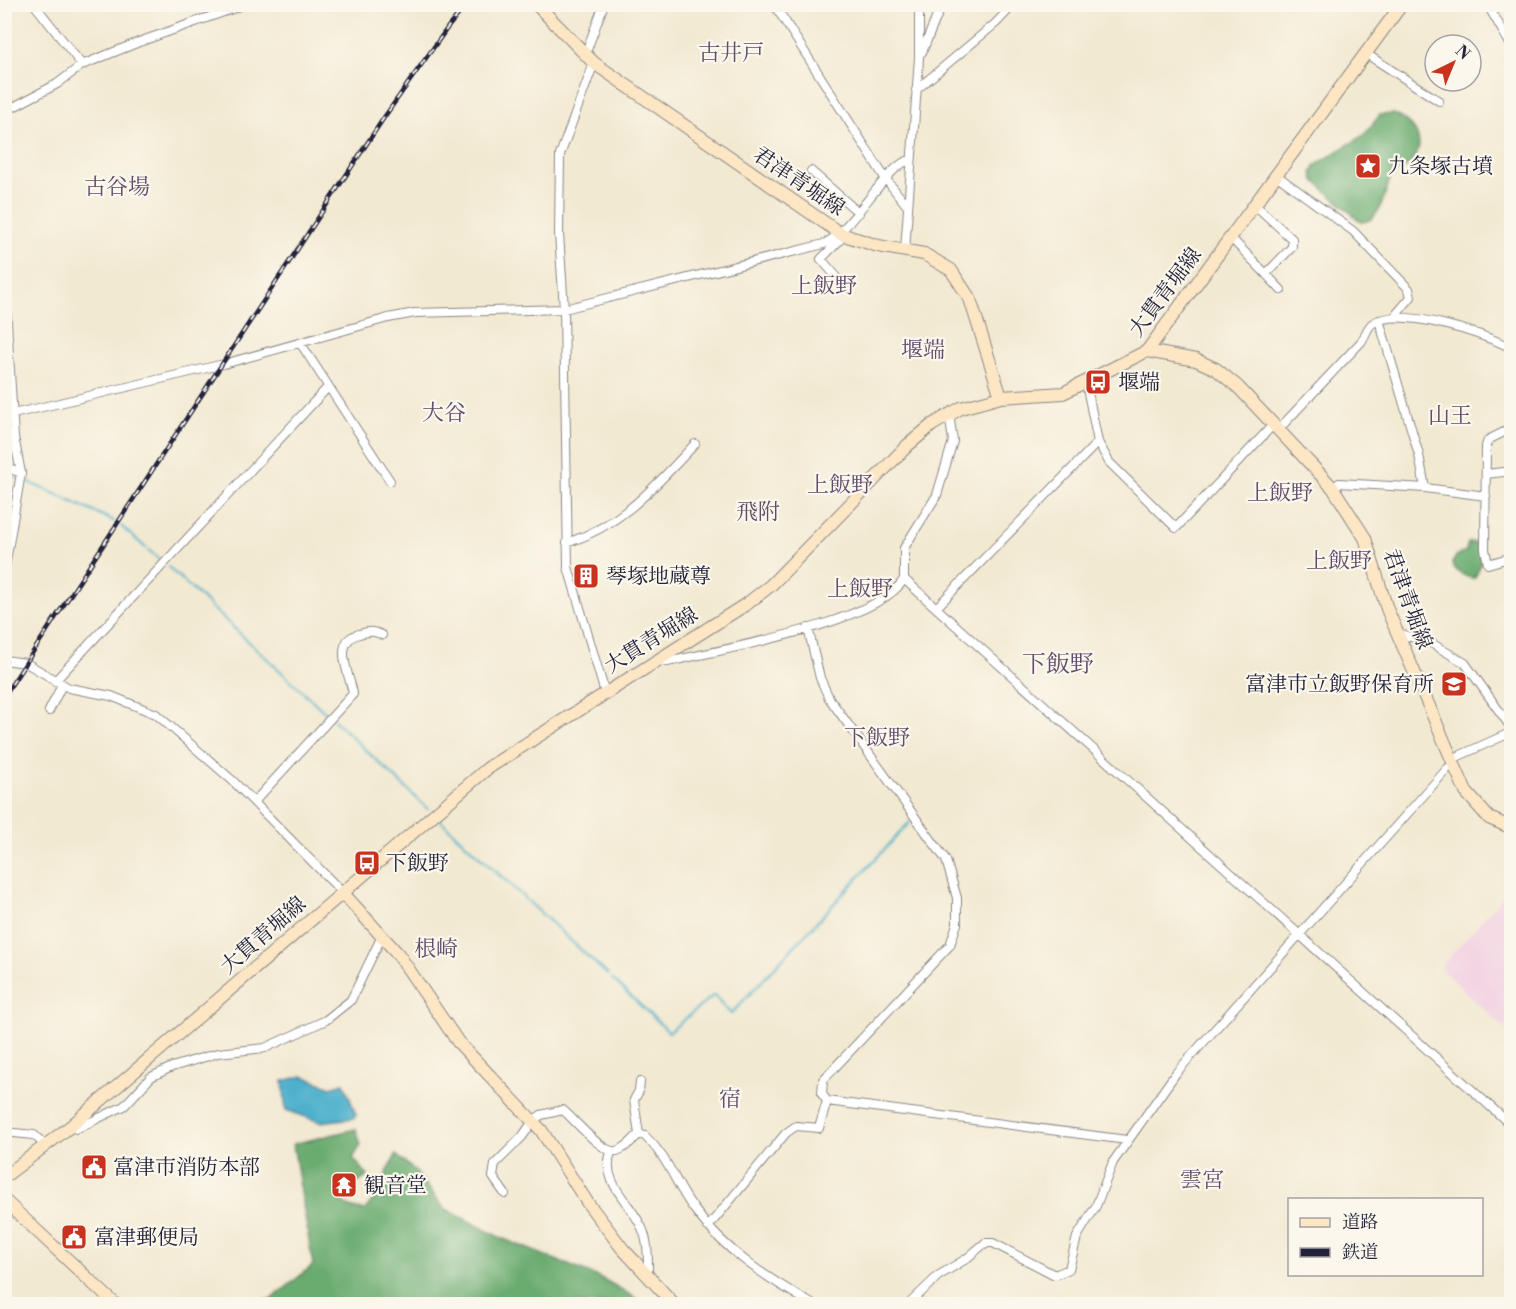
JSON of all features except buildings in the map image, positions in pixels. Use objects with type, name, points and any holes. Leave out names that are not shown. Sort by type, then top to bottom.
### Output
[{"type":"main road","name":"君津青堀線","points":[[536,4],[589,59],[843,234],[879,246],[933,257],[951,270],[970,298],[1001,397]]},
{"type":"main road","name":"大貫青堀線","points":[[4,1178],[71,1125],[488,768],[771,585],[908,445],[949,414],[961,408],[1001,397],[1057,394],[1148,351],[1402,4]]},
{"type":"main road","name":"君津青堀線","points":[[1148,351],[1196,360],[1216,369],[1238,387],[1274,429],[1334,489],[1365,538],[1397,633],[1466,792],[1480,811],[1499,824],[1512,828]]},
{"type":"main road","points":[[342,892],[416,978],[458,1042],[534,1120],[587,1202],[643,1273],[674,1305]]},
{"type":"main road","points":[[4,1200],[116,1305]]},
{"type":"street","points":[[34,4],[82,65]]},
{"type":"street","points":[[4,112],[57,84],[82,65],[246,4]]},
{"type":"street","points":[[604,4],[560,155],[559,234],[564,309],[568,567],[604,693]]},
{"type":"street","points":[[774,4],[885,178],[908,207]]},
{"type":"street","points":[[905,250],[919,58],[920,4]]},
{"type":"street","points":[[919,58],[942,4]]},
{"type":"street","points":[[916,90],[982,36],[1014,4]]},
{"type":"street","points":[[1487,4],[1512,47]]},
{"type":"street","points":[[1365,53],[1439,101]]},
{"type":"street","points":[[835,275],[821,261],[821,257],[843,234],[885,178],[905,160],[911,160]]},
{"type":"street","points":[[811,171],[859,213]]},
{"type":"street","points":[[1276,175],[1353,231],[1409,289],[1411,297],[1394,317]]},
{"type":"street","points":[[1254,204],[1292,239],[1292,247],[1266,274]]},
{"type":"street","points":[[13,414],[301,344],[415,313],[564,309],[824,244],[843,234]]},
{"type":"street","points":[[1230,237],[1281,290]]},
{"type":"street","points":[[4,273],[13,414],[21,474],[4,573]]},
{"type":"street","points":[[1086,382],[1098,442],[1109,462],[1176,528],[1361,342],[1370,325],[1379,320],[1394,317],[1451,325],[1512,348]]},
{"type":"street","points":[[1379,320],[1419,455],[1425,488]]},
{"type":"street","points":[[301,344],[390,481]]},
{"type":"street","points":[[49,711],[58,683],[328,387]]},
{"type":"street","points":[[655,662],[668,662],[842,618],[893,591],[903,579],[904,548],[937,495],[953,441],[949,414]]},
{"type":"street","points":[[1512,428],[1488,440],[1485,549],[1488,564],[1512,557]]},
{"type":"street","points":[[936,608],[1098,442]]},
{"type":"street","points":[[567,543],[608,527],[630,509],[694,444]]},
{"type":"street","points":[[4,466],[21,474]]},
{"type":"street","points":[[1486,474],[1512,471]]},
{"type":"street","points":[[1334,489],[1339,483],[1425,488],[1486,496]]},
{"type":"street","points":[[903,579],[1301,934],[1512,1126]]},
{"type":"street","points":[[808,628],[820,678],[829,698],[946,860],[957,898],[957,924],[950,945],[824,1080],[822,1094],[828,1101],[1127,1140]]},
{"type":"street","points":[[254,802],[353,694],[344,655],[346,641],[352,636],[374,631],[382,635]]},
{"type":"street","points":[[909,1305],[938,1276],[966,1259],[985,1243],[993,1243],[1049,1273],[1055,1275],[1065,1272],[1072,1265],[1077,1237],[1096,1206],[1106,1176],[1127,1140],[1176,1073],[1453,762],[1512,730],[1465,663],[1431,643],[1397,633]]},
{"type":"street","points":[[4,660],[26,663],[58,683],[123,700],[156,714],[206,756],[342,892]]},
{"type":"street","points":[[71,1125],[76,1129],[124,1106],[150,1077],[172,1067],[218,1053],[265,1048],[326,1020],[351,1000],[382,936]]},
{"type":"street","points":[[639,1134],[634,1100],[639,1091],[640,1082]]},
{"type":"street","points":[[708,1227],[786,1133],[796,1126],[819,1128],[828,1101]]},
{"type":"street","points":[[506,1194],[494,1180],[493,1169],[534,1120],[541,1115],[563,1110],[602,1148],[611,1152],[620,1151],[639,1134]]},
{"type":"street","points":[[4,1132],[34,1135],[45,1145]]},
{"type":"street","points":[[639,1134],[645,1136],[659,1150],[691,1206],[708,1227],[770,1280],[813,1305]]},
{"type":"street","points":[[611,1152],[608,1162],[610,1178],[642,1226],[646,1240],[648,1270],[643,1273]]},
{"type":"shaded area","points":[[1511,887],[1511,1034],[1442,970],[1444,963]]},
{"type":"green space","points":[[1394,114],[1413,128],[1418,137],[1417,154],[1404,168],[1392,174],[1378,211],[1368,221],[1361,222],[1314,180],[1312,173],[1316,165],[1364,135],[1380,115]]},
{"type":"green space","points":[[1472,542],[1480,546],[1482,554],[1480,567],[1474,578],[1461,574],[1452,563],[1457,555],[1466,551],[1468,543]]},
{"type":"green space","points":[[356,1129],[361,1145],[353,1158],[368,1176],[354,1185],[344,1179],[336,1181],[340,1199],[347,1206],[365,1210],[373,1200],[396,1155],[416,1172],[444,1208],[501,1238],[603,1279],[646,1304],[237,1304],[272,1299],[313,1265],[293,1144]]},
{"type":"water","points":[[303,1076],[331,1087],[344,1083],[356,1115],[354,1118],[320,1122],[286,1110],[283,1081]]},
{"type":"waterway","points":[[4,472],[18,478]]},
{"type":"waterway","points":[[24,480],[114,521]]},
{"type":"waterway","points":[[121,526],[162,562]]},
{"type":"waterway","points":[[168,567],[328,715]]},
{"type":"waterway","points":[[334,720],[428,809]]},
{"type":"waterway","points":[[439,819],[608,975]]},
{"type":"waterway","points":[[612,979],[669,1032],[714,995],[731,1014],[910,822]]},
{"type":"railway","points":[[4,696],[385,116],[467,4]]},
{"type":"place","name":"九条塚古墳","points":[[1368,166]]},
{"type":"place","name":"堰端","points":[[1098,382]]},
{"type":"place","name":"琴塚地蔵尊","points":[[586,576]]},
{"type":"place","name":"富津市立飯野保育所","points":[[1454,684]]},
{"type":"place","name":"下飯野","points":[[367,863]]},
{"type":"place","name":"富津市消防本部","points":[[94,1167]]},
{"type":"place","name":"観音堂","points":[[344,1185]]},
{"type":"place","name":"富津郵便局","points":[[74,1237]]},
{"type":"district","name":"古井戸","points":[[731,52]]},
{"type":"district","name":"古谷場","points":[[117,186]]},
{"type":"district","name":"上飯野","points":[[824,285]]},
{"type":"district","name":"堰端","points":[[923,349]]},
{"type":"district","name":"大谷","points":[[444,412]]},
{"type":"district","name":"山王","points":[[1450,415]]},
{"type":"district","name":"上飯野","points":[[840,484]]},
{"type":"district","name":"上飯野","points":[[1280,492]]},
{"type":"district","name":"飛附","points":[[758,511]]},
{"type":"district","name":"上飯野","points":[[1339,560]]},
{"type":"district","name":"上飯野","points":[[860,588]]},
{"type":"district","name":"下飯野","points":[[1058,664]]},
{"type":"district","name":"下飯野","points":[[877,737]]},
{"type":"district","name":"根崎","points":[[436,948]]},
{"type":"district","name":"宿","points":[[730,1098]]},
{"type":"district","name":"雲宮","points":[[1202,1179]]}]
